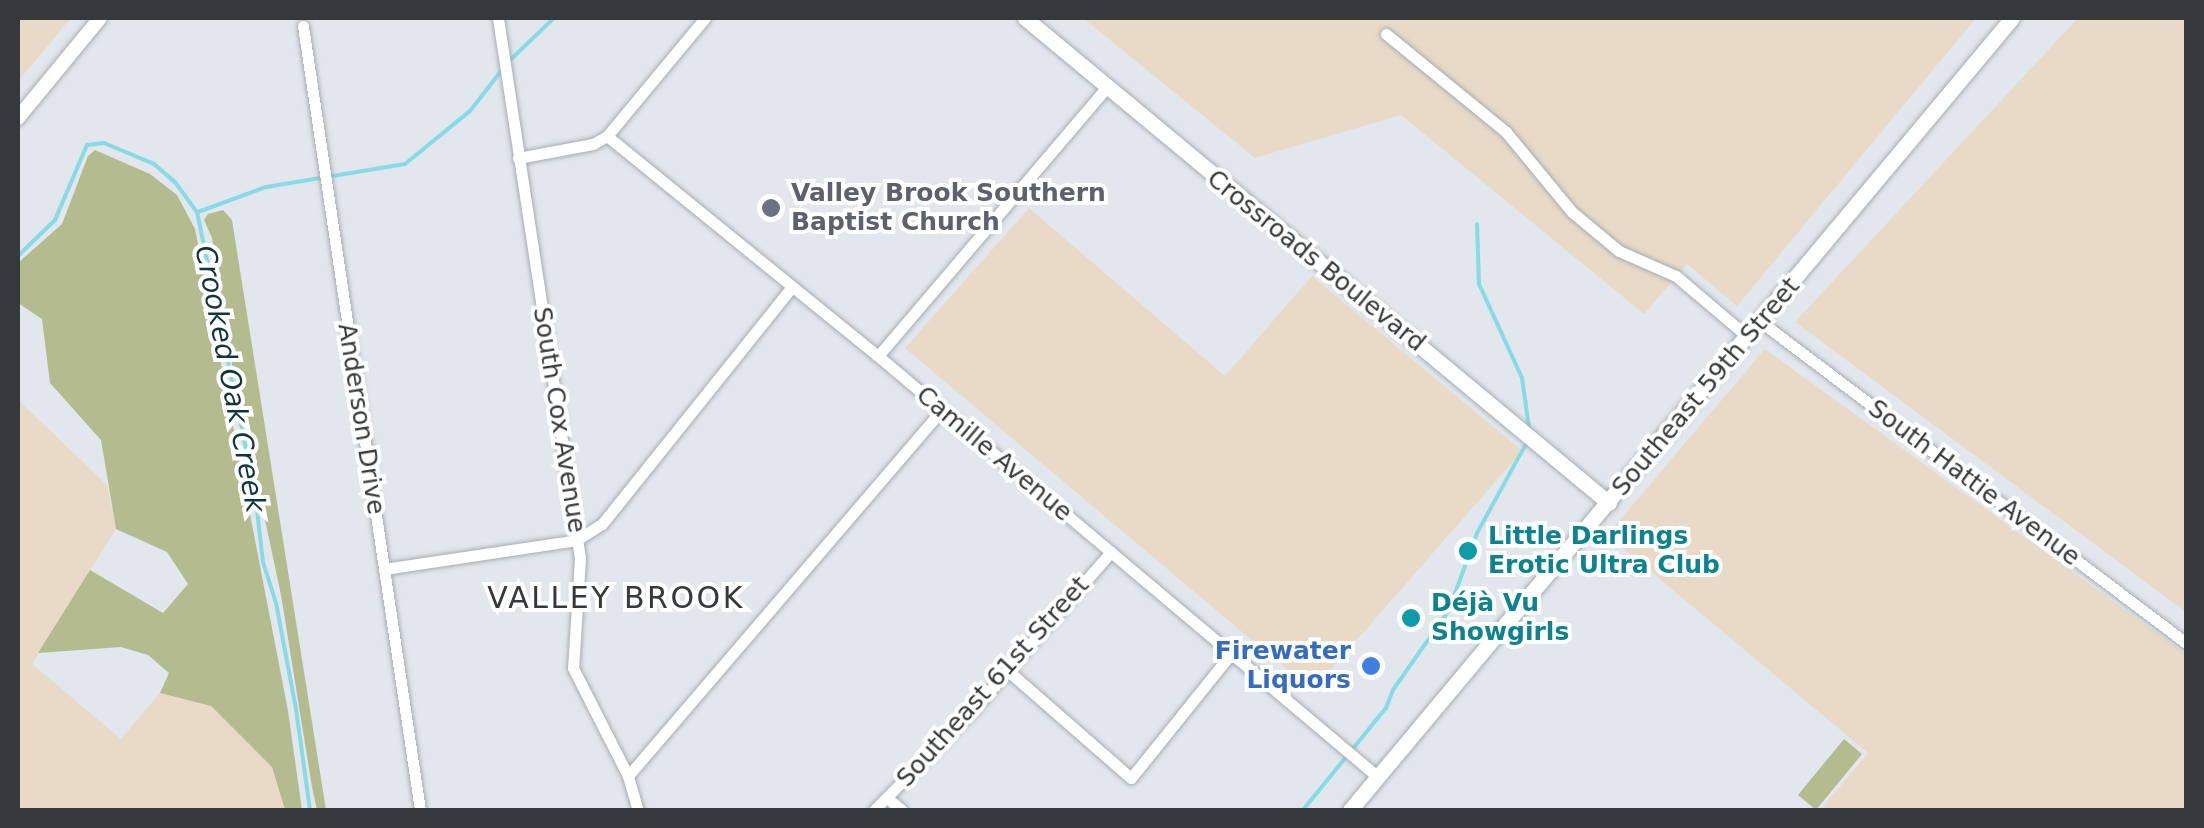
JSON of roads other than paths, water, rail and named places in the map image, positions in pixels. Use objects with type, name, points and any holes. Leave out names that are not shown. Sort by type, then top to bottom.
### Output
[{"type":"main road","name":"Crossroads Boulevard","points":[[1024,18],[1609,503]]},
{"type":"main road","name":"Southeast 59th Street","points":[[1350,810],[2012,18]]},
{"type":"main road","name":"Southeast 59th Street","points":[[1985,54],[2020,18]]},
{"type":"street","points":[[18,118],[100,18]]},
{"type":"street","name":"South Cox Avenue","points":[[498,18],[577,540],[581,591],[573,668],[628,776],[638,810]]},
{"type":"street","points":[[518,158],[593,144],[607,136],[705,18]]},
{"type":"street","name":"Anderson Drive","points":[[303,26],[420,810]]},
{"type":"street","points":[[1386,34],[1506,132],[1572,212],[1595,232],[1619,251],[1676,276],[1748,337]]},
{"type":"street","points":[[878,356],[1107,88]]},
{"type":"street","name":"Camille Avenue","points":[[607,136],[878,356],[1378,777]]},
{"type":"street","points":[[384,570],[577,540],[602,524],[791,288]]},
{"type":"street","name":"South Hattie Avenue","points":[[1760,322],[2186,644]]},
{"type":"street","points":[[628,776],[941,411]]},
{"type":"street","name":"Southeast 61st Street","points":[[874,810],[1007,670],[1111,552]]},
{"type":"street","points":[[1007,670],[1132,778],[1230,655]]},
{"type":"street","points":[[888,798],[902,810]]},
{"type":"waterway","points":[[507,63],[554,18]]},
{"type":"waterway","points":[[198,212],[266,187],[405,164],[470,111],[501,71]]},
{"type":"waterway","name":"Crooked Oak Creek","points":[[18,256],[55,220],[87,145],[104,143],[154,164],[175,182],[197,212],[255,493],[263,562],[276,603],[310,810]]},
{"type":"waterway","points":[[1477,224],[1479,284],[1522,378],[1529,428]]},
{"type":"waterway","points":[[1303,810],[1386,708],[1393,690],[1449,610],[1477,533],[1527,442]]},
{"type":"place","name":"Valley Brook Southern Baptist Church","points":[[771,208]]},
{"type":"place","name":"Little Darlings Erotic Ultra Club","points":[[1468,551]]},
{"type":"place","name":"Déjà Vu Showgirls","points":[[1411,618]]},
{"type":"place","name":"Firewater Liquors","points":[[1371,666]]},
{"type":"district","name":"VALLEY BROOK","points":[[616,598]]}]
